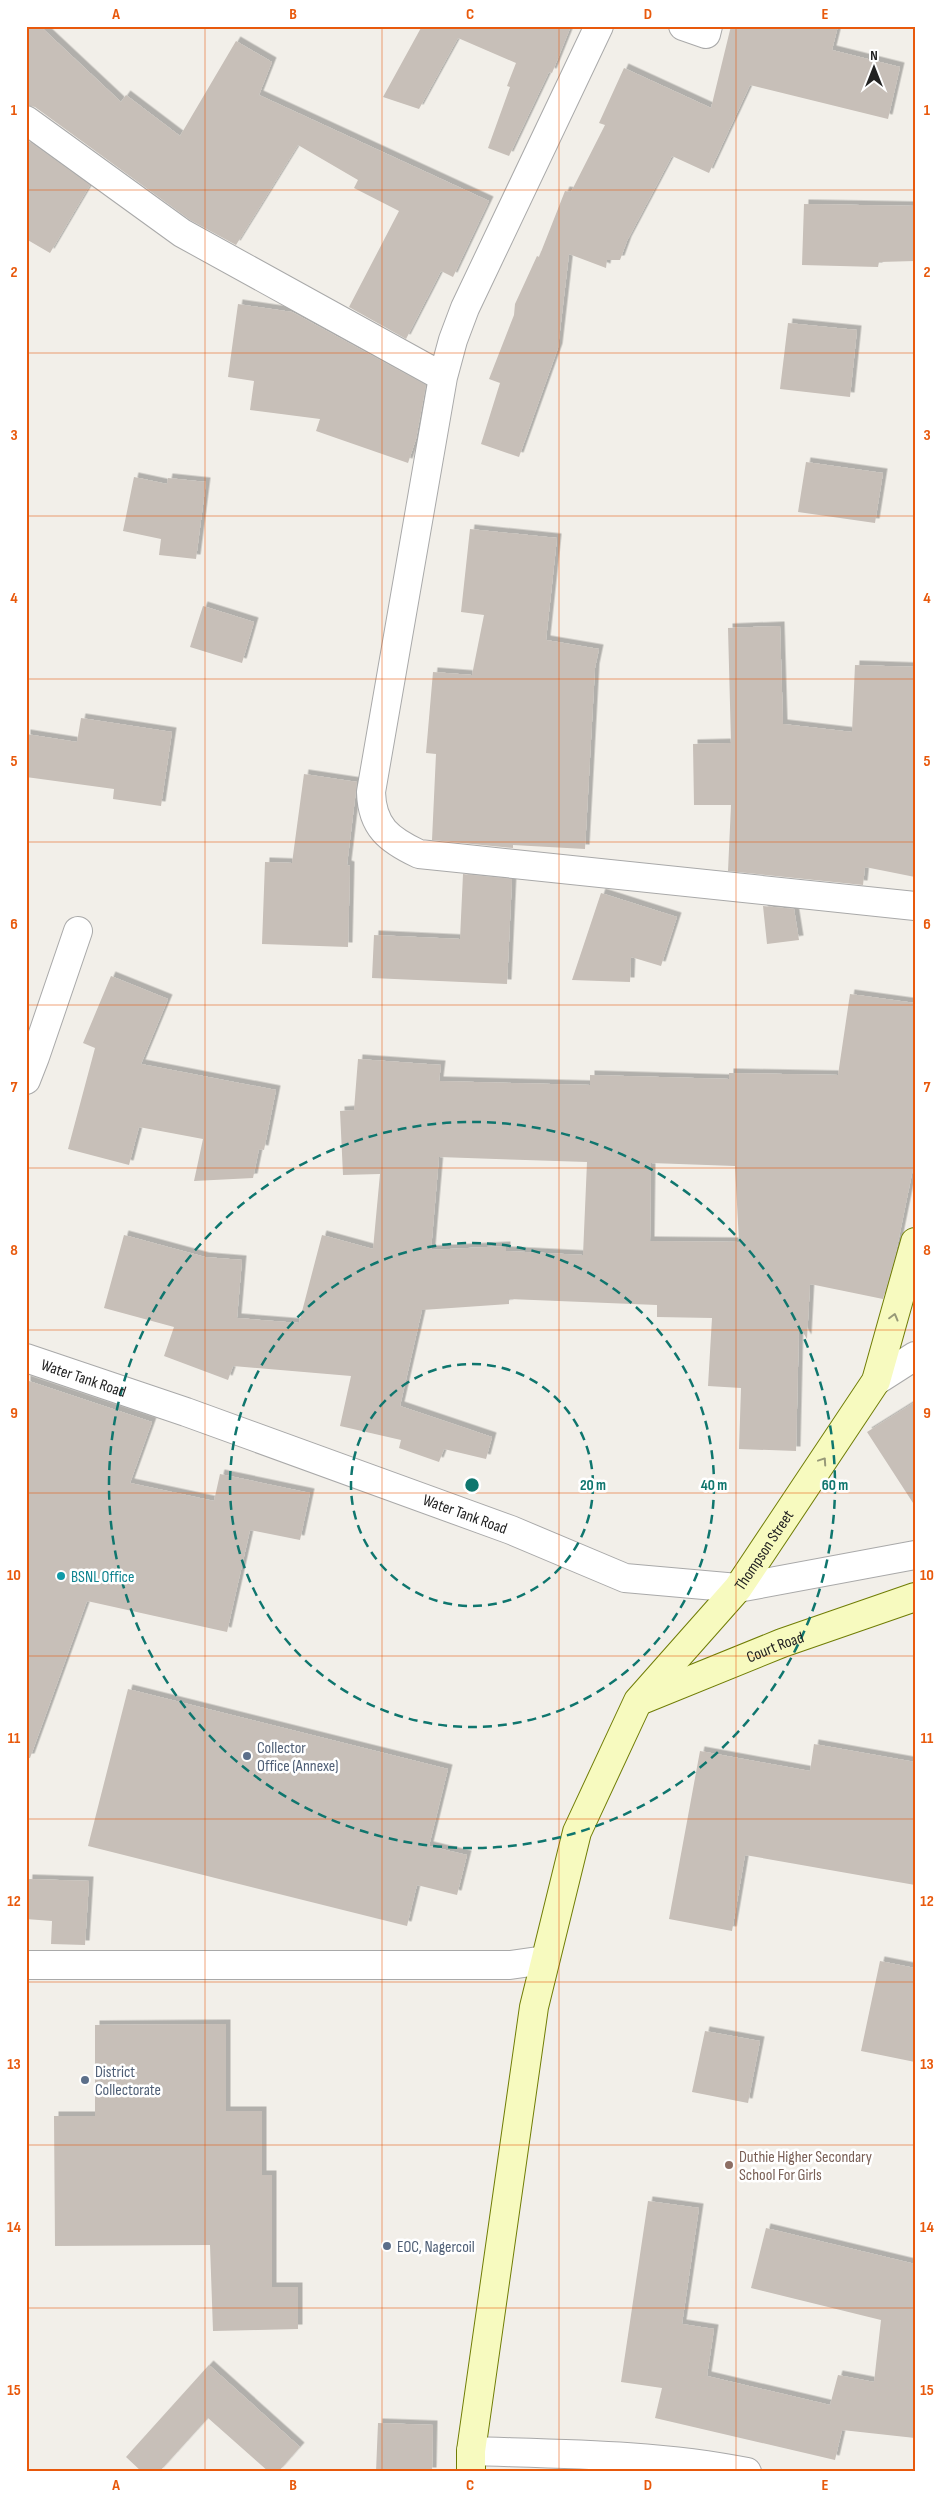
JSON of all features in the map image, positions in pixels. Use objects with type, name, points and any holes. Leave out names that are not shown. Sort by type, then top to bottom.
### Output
[{"type":"main road","name":"Thompson Street","points":[[471,2461],[534,2007],[577,1832],[638,1701],[738,1588],[876,1381],[915,1242]]},
{"type":"main road","name":"Court Road","points":[[638,1701],[782,1643],[915,1597]]},
{"type":"street","points":[[599,26],[465,308],[453,340],[443,376],[371,792],[372,809],[382,828],[394,842],[419,854],[915,906]]},
{"type":"street","points":[[683,26],[706,34],[708,26]]},
{"type":"street","points":[[26,120],[182,233],[443,376]]},
{"type":"street","points":[[29,1063],[78,931]]},
{"type":"street","points":[[876,1381],[915,1356]]},
{"type":"street","name":"Water Tank Road","points":[[26,1358],[186,1412],[511,1530],[626,1578],[738,1588],[915,1555]]},
{"type":"street","points":[[26,1965],[510,1965],[545,1960]]},
{"type":"street","points":[[471,2461],[600,2455],[718,2466],[747,2472]]},
{"type":"building","points":[[26,26],[40,26],[121,102],[126,95],[180,136],[236,41],[272,62],[259,95],[489,201],[453,277],[441,271],[406,339],[349,307],[399,211],[354,188],[358,180],[298,145],[236,245],[190,220],[35,107],[26,105]]},
{"type":"building","points":[[422,26],[571,26],[552,73],[549,72],[509,156],[488,148],[510,87],[507,86],[516,63],[458,38],[419,109],[383,97]]},
{"type":"building","points":[[731,26],[838,26],[832,50],[900,67],[888,119],[750,85],[709,173],[672,156],[627,241],[620,260],[607,260],[606,268],[569,254],[558,348],[519,457],[481,444],[500,383],[489,379],[514,315],[515,304],[537,256],[539,257],[565,191],[571,192],[605,125],[599,123],[624,68],[711,108]]},
{"type":"building","points":[[26,139],[90,185],[50,253],[26,239]]},
{"type":"building","points":[[804,204],[915,206],[915,261],[879,262],[878,267],[802,265]]},
{"type":"building","points":[[238,304],[292,312],[426,385],[416,439],[408,463],[316,431],[320,419],[250,410],[254,381],[228,377]]},
{"type":"building","points":[[788,323],[857,330],[850,397],[780,389]]},
{"type":"building","points":[[806,462],[883,473],[875,523],[798,512]]},
{"type":"building","points":[[134,477],[167,484],[168,478],[206,482],[196,559],[159,555],[161,539],[123,531]]},
{"type":"building","points":[[470,529],[557,538],[546,640],[599,649],[595,668],[585,849],[513,845],[513,848],[432,840],[436,754],[426,753],[433,672],[472,675],[484,615],[461,612]]},
{"type":"building","points":[[203,606],[254,622],[242,663],[190,647]]},
{"type":"building","points":[[780,626],[783,724],[852,732],[855,665],[915,667],[915,877],[865,867],[863,885],[728,871],[731,805],[694,805],[693,744],[731,743],[728,628]]},
{"type":"building","points":[[81,718],[172,732],[161,806],[113,799],[114,789],[26,777],[26,734],[77,742]]},
{"type":"building","points":[[304,774],[357,782],[347,865],[350,866],[348,947],[262,944],[265,862],[292,863]]},
{"type":"building","points":[[463,874],[512,879],[507,984],[372,978],[374,935],[460,939]]},
{"type":"building","points":[[601,893],[677,917],[661,966],[631,957],[630,982],[572,980]]},
{"type":"building","points":[[763,906],[794,909],[799,940],[767,944]]},
{"type":"building","points":[[111,976],[168,999],[141,1064],[276,1090],[264,1150],[259,1149],[253,1178],[194,1181],[203,1139],[139,1127],[129,1165],[68,1149],[95,1048],[83,1043]]},
{"type":"building","points":[[850,994],[915,1003],[915,1159],[895,1257],[883,1299],[810,1284],[807,1339],[799,1326],[796,1451],[739,1449],[741,1388],[708,1386],[712,1318],[657,1317],[657,1305],[509,1299],[509,1304],[422,1310],[400,1406],[492,1437],[486,1459],[444,1449],[439,1462],[399,1448],[401,1440],[340,1426],[351,1376],[233,1366],[228,1380],[164,1356],[174,1327],[104,1308],[124,1235],[205,1257],[242,1260],[237,1318],[299,1323],[322,1235],[373,1249],[380,1174],[343,1175],[340,1111],[354,1110],[358,1059],[441,1065],[439,1081],[590,1085],[590,1075],[729,1079],[729,1073],[838,1075]],"holes":[[[439,1157],[587,1162],[583,1255],[506,1251],[506,1246],[431,1250]],[[651,1163],[735,1166],[739,1242],[650,1241]]]},
{"type":"building","points":[[26,1380],[152,1422],[130,1483],[214,1501],[220,1474],[310,1493],[300,1540],[250,1530],[227,1632],[87,1601],[30,1758],[26,1758]]},
{"type":"building","points":[[915,1402],[915,1506],[867,1432]]},
{"type":"building","points":[[128,1689],[448,1769],[429,1846],[467,1855],[457,1895],[417,1885],[407,1926],[88,1846]]},
{"type":"building","points":[[814,1744],[915,1762],[915,1885],[745,1855],[732,1931],[669,1919],[700,1751],[810,1771]]},
{"type":"building","points":[[28,1879],[89,1881],[85,1945],[51,1944],[52,1921],[26,1919]]},
{"type":"building","points":[[880,1961],[915,1968],[915,2062],[861,2051]]},
{"type":"building","points":[[226,2024],[226,2111],[262,2111],[262,2175],[272,2175],[272,2287],[298,2287],[298,2329],[213,2331],[210,2245],[55,2246],[54,2116],[95,2116],[95,2025]]},
{"type":"building","points":[[705,2031],[760,2041],[748,2103],[692,2092]]},
{"type":"building","points":[[648,2201],[699,2208],[682,2324],[714,2329],[707,2376],[830,2405],[838,2375],[874,2382],[881,2320],[751,2288],[766,2228],[915,2264],[915,2438],[842,2430],[835,2460],[655,2418],[662,2388],[621,2382]]},
{"type":"building","points":[[209,2365],[300,2447],[278,2472],[269,2472],[208,2418],[159,2472],[142,2472],[126,2457]]},
{"type":"building","points":[[378,2423],[433,2425],[432,2472],[376,2472]]},
{"type":"place","name":"BSNL Office","points":[[61,1576]]},
{"type":"place","name":"Collector Office (Annexe)","points":[[247,1756]]},
{"type":"place","name":"District Collectorate","points":[[85,2080]]},
{"type":"place","name":"Duthie Higher Secondary School For Girls","points":[[729,2165]]},
{"type":"place","name":"EOC, Nagercoil","points":[[387,2246]]}]
